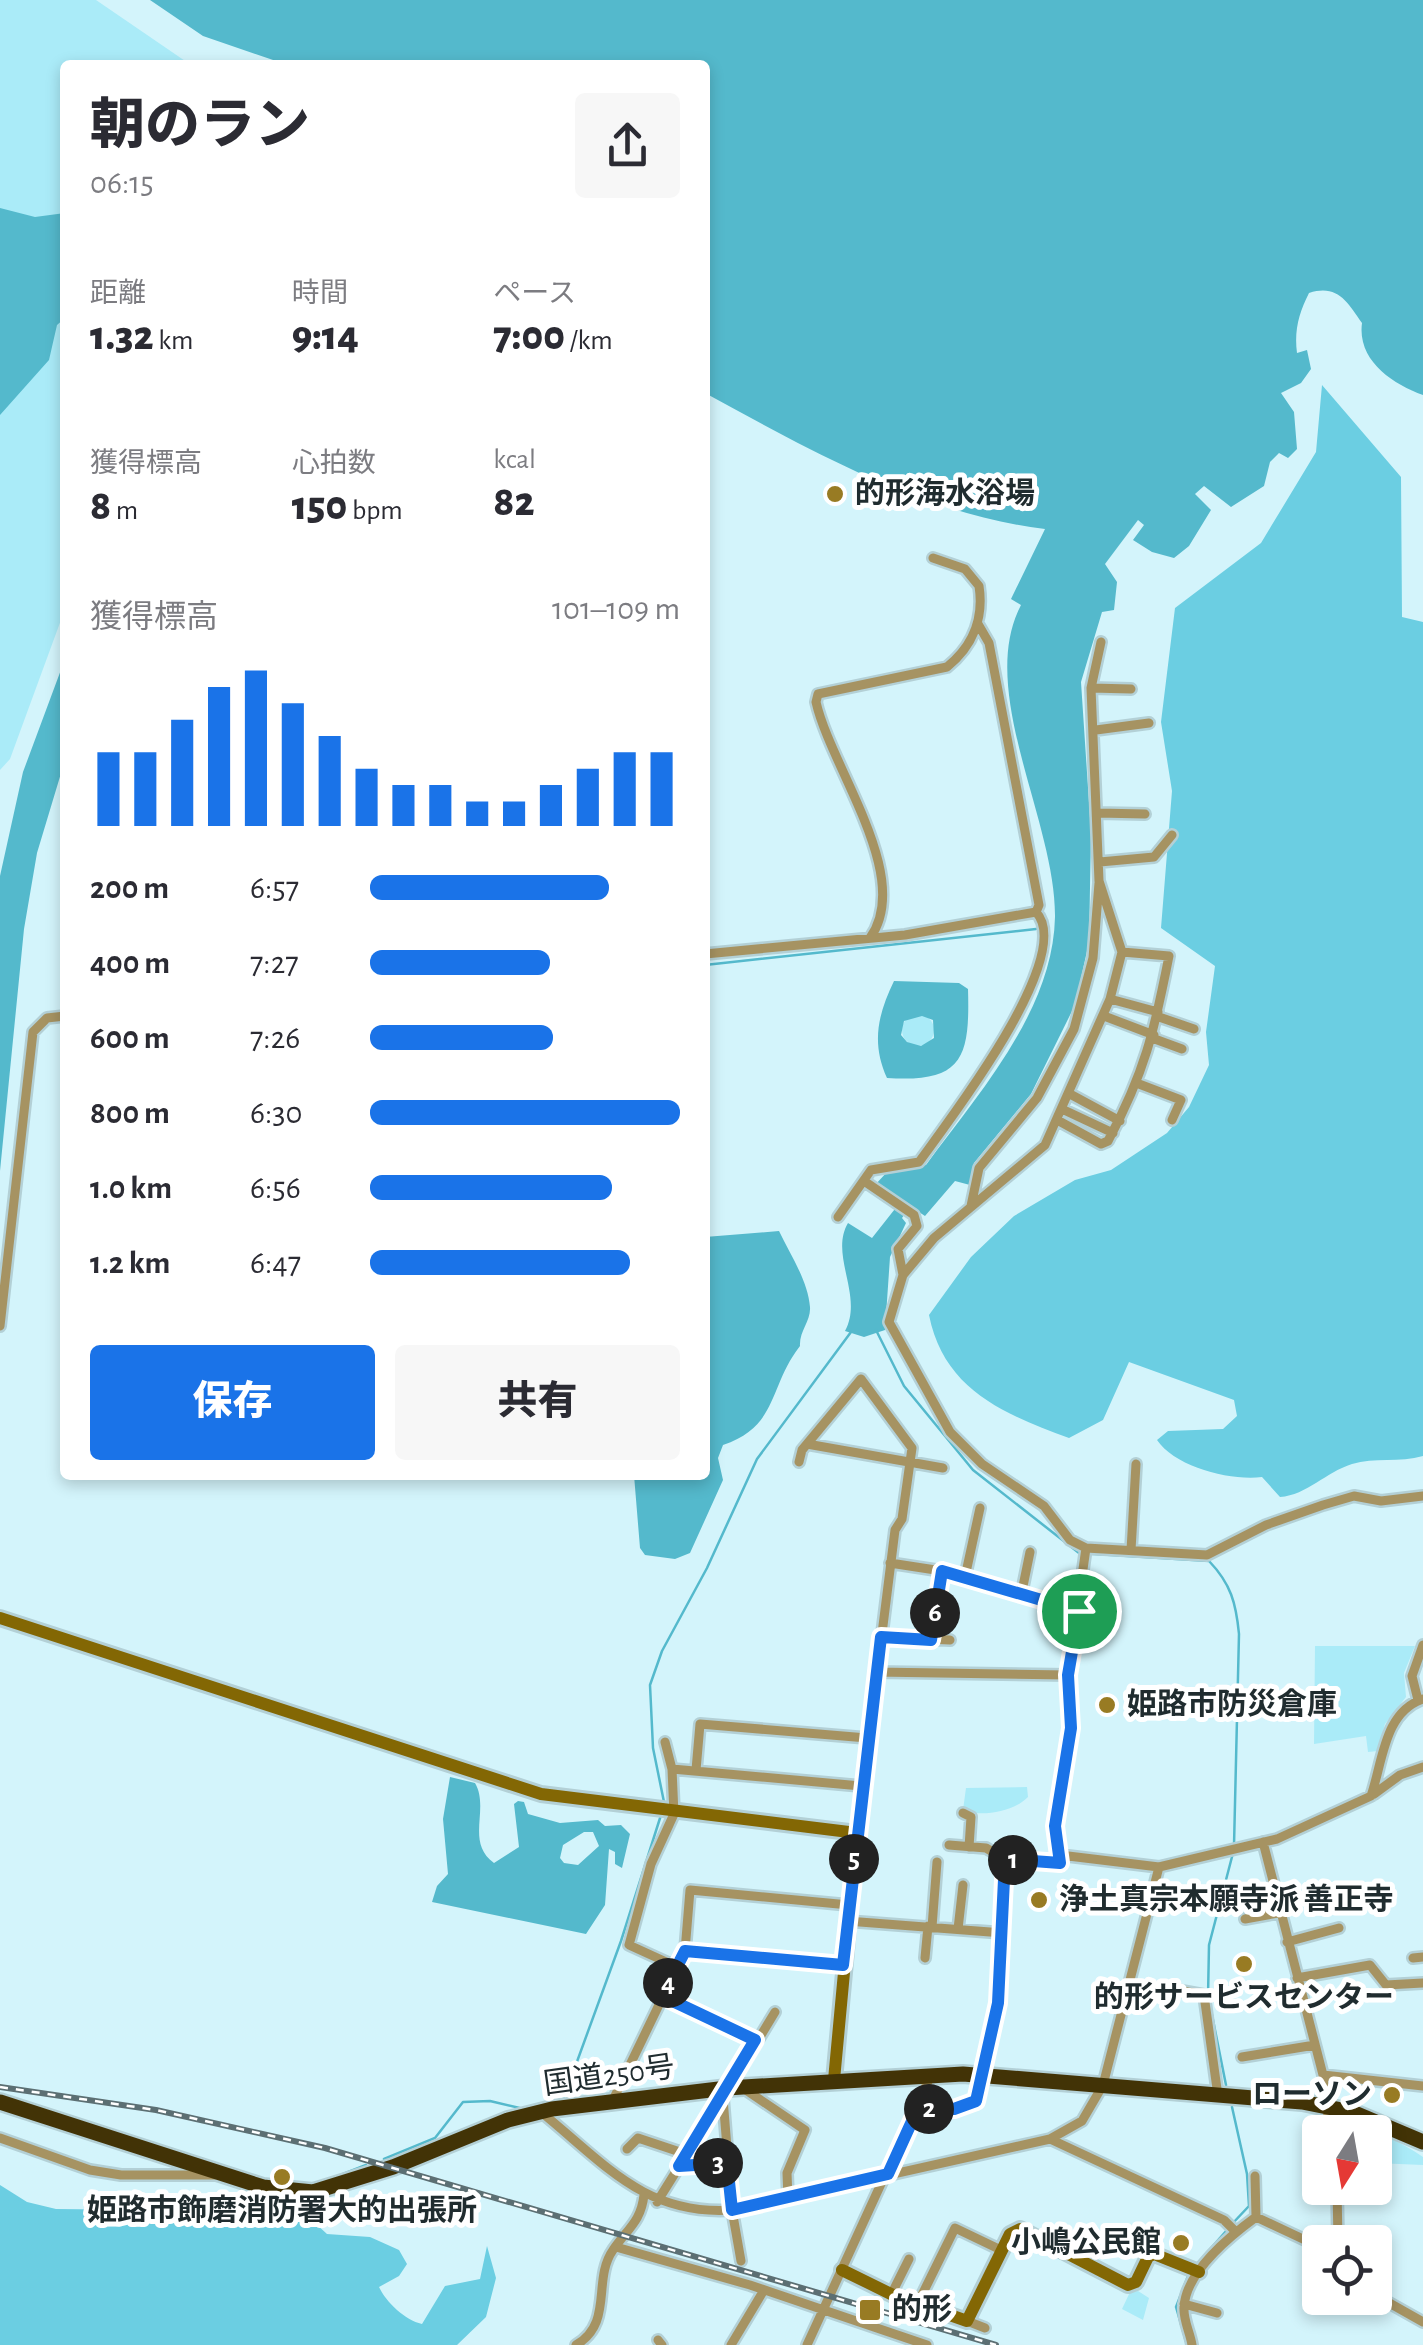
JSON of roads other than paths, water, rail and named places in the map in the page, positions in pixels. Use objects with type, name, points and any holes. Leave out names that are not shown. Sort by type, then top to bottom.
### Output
[{"type":"highway","name":"国道250号","points":[[0,2102],[263,2186],[313,2192],[572,2105],[834,2080],[930,2075],[984,2075],[1326,2106],[1352,2112],[1423,2142]]},
{"type":"street","points":[[870,938],[883,921],[884,880],[819,713],[818,694],[947,667],[970,643],[978,624],[979,586],[965,569],[933,558]]},
{"type":"street","points":[[838,1217],[872,1170],[919,1162],[1020,1012],[1044,939],[989,643],[978,624]]},
{"type":"street","points":[[971,1206],[978,1168],[1037,1098],[1058,1061],[1087,990],[1100,862],[1091,688],[1101,642]]},
{"type":"street","points":[[1091,688],[1131,690]]},
{"type":"street","points":[[1096,730],[1149,723]]},
{"type":"street","points":[[1098,814],[1145,814]]},
{"type":"street","points":[[1100,862],[1154,857],[1172,835]]},
{"type":"street","points":[[1099,881],[1122,952],[1104,1016],[1064,1110],[1045,1145],[934,1238],[903,1275],[889,1322],[950,1432],[982,1464],[1044,1506],[1070,1540],[1086,1548],[1207,1555],[1266,1525],[1354,1496],[1381,1501],[1423,1496]]},
{"type":"street","points":[[710,954],[981,924],[1036,912]]},
{"type":"street","points":[[1058,1122],[1101,1144],[1113,1132],[1139,1084],[1169,956],[1122,952]]},
{"type":"street","points":[[1087,990],[1194,1029]]},
{"type":"street","points":[[1104,1016],[1182,1049]]},
{"type":"street","points":[[0,1326],[33,1032],[47,1018],[60,1017]]},
{"type":"street","points":[[1058,1061],[1079,1072]]},
{"type":"street","points":[[1139,1084],[1180,1100],[1172,1120]]},
{"type":"street","points":[[1070,1094],[1120,1120]]},
{"type":"street","points":[[1064,1110],[1113,1132]]},
{"type":"street","points":[[864,1181],[914,1216],[917,1226],[898,1249],[903,1275]]},
{"type":"street","points":[[799,1462],[807,1444],[860,1379],[912,1448],[890,1563],[866,1738],[834,2080]]},
{"type":"street","points":[[807,1444],[942,1468]]},
{"type":"street","points":[[1131,1550],[1136,1464]]},
{"type":"street","points":[[965,1577],[980,1508]]},
{"type":"street","points":[[949,1844],[986,1848],[1005,1859],[1060,1863],[1055,1826],[1071,1728],[1068,1675],[1086,1548]]},
{"type":"street","points":[[1022,1592],[1030,1552]]},
{"type":"street","points":[[890,1563],[942,1571],[1079,1611]]},
{"type":"street","points":[[931,1640],[942,1571]]},
{"type":"street","points":[[0,1618],[541,1794],[857,1834]]},
{"type":"street","points":[[881,1637],[950,1640]]},
{"type":"street","points":[[1372,1796],[1393,1724],[1407,1706],[1420,1700],[1412,1676],[1423,1645]]},
{"type":"street","points":[[876,1672],[1068,1675]]},
{"type":"street","points":[[696,1770],[700,1724],[866,1738]]},
{"type":"street","points":[[665,1742],[672,1768],[666,1812],[629,1945],[675,1966]]},
{"type":"street","points":[[672,1768],[861,1786]]},
{"type":"street","points":[[1060,1855],[1159,1866],[1263,1842],[1335,1815],[1400,1776],[1423,1768]]},
{"type":"street","points":[[963,1813],[971,1817],[969,1847]]},
{"type":"street","points":[[1263,1842],[1278,1913],[1315,2045],[1327,2115]]},
{"type":"street","points":[[918,2108],[968,2107],[976,2101],[998,2003],[1005,1859]]},
{"type":"street","points":[[925,1958],[937,1862]]},
{"type":"street","points":[[546,2111],[656,2202],[699,2213],[732,2210],[1050,2139],[1082,2120],[1103,2085],[1159,1866]]},
{"type":"street","points":[[958,1929],[963,1885]]},
{"type":"street","points":[[614,2100],[685,1951],[690,1890],[849,1905]]},
{"type":"street","points":[[1245,1918],[1278,1913]]},
{"type":"street","points":[[847,1921],[1004,1933]]},
{"type":"street","points":[[1287,1942],[1339,1928]]},
{"type":"street","points":[[685,1951],[843,1965]]},
{"type":"street","points":[[1296,1978],[1370,1964],[1386,1985],[1423,1983]]},
{"type":"street","points":[[1160,1987],[1204,1995],[1218,2096]]},
{"type":"street","points":[[662,1996],[755,2040]]},
{"type":"street","points":[[656,2202],[730,2091],[755,2040],[775,2012]]},
{"type":"street","points":[[1242,2057],[1315,2045]]},
{"type":"street","points":[[807,2345],[930,2075]]},
{"type":"street","points":[[1322,2075],[1423,2086]]},
{"type":"street","points":[[730,2091],[727,2163],[741,2261]]},
{"type":"street","points":[[730,2091],[806,2130],[787,2174],[788,2198]]},
{"type":"street","points":[[0,2138],[90,2170],[120,2176],[222,2174]]},
{"type":"street","points":[[626,2149],[638,2138],[686,2154]]},
{"type":"street","points":[[1050,2139],[1232,2229]]},
{"type":"street","points":[[679,2166],[727,2163]]},
{"type":"street","points":[[1255,2176],[1256,2217]]},
{"type":"street","points":[[576,2345],[599,2319],[604,2276],[616,2247],[639,2220],[644,2194]]},
{"type":"street","points":[[1192,2345],[1184,2304],[1195,2270],[1232,2229],[1256,2217]]},
{"type":"street","points":[[1256,2217],[1302,2239]]},
{"type":"street","points":[[918,2303],[956,2228],[1002,2250]]},
{"type":"street","points":[[967,2321],[1010,2234],[1020,2230],[1128,2285],[1136,2282],[1148,2257],[1154,2254],[1195,2270]]},
{"type":"street","points":[[616,2247],[764,2290],[822,2313],[927,2345]]},
{"type":"street","points":[[891,2295],[908,2259]]},
{"type":"street","points":[[842,2270],[891,2295],[985,2328]]},
{"type":"street","points":[[731,2345],[764,2290]]},
{"type":"street","points":[[1184,2304],[1217,2314]]},
{"type":"street","points":[[1392,2305],[1423,2322]]},
{"type":"waterway","points":[[710,964],[1036,929]]},
{"type":"waterway","points":[[876,1330],[904,1386],[973,1470],[1079,1553],[1209,1561],[1223,1578],[1234,1603],[1239,1634],[1234,1846]]},
{"type":"waterway","points":[[664,1802],[653,1748],[650,1685],[662,1651],[707,1568],[757,1459],[851,1332]]},
{"type":"waterway","points":[[563,2100],[621,1941],[661,1815]]},
{"type":"waterway","points":[[1208,1997],[1209,1945],[1233,1853]]},
{"type":"waterway","points":[[651,1960],[667,1968]]},
{"type":"waterway","points":[[1210,2005],[1226,2085]]},
{"type":"waterway","points":[[384,2159],[435,2138],[463,2102],[490,2101],[524,2109]]},
{"type":"waterway","points":[[1232,2107],[1247,2174],[1249,2206],[1232,2224]]},
{"type":"waterway","points":[[343,2174],[366,2165]]},
{"type":"waterway","points":[[1196,2265],[1227,2230]]},
{"type":"waterway","points":[[1187,2345],[1176,2307],[1188,2276]]},
{"type":"railway","points":[[0,2087],[156,2110],[325,2148],[996,2345]]},
{"type":"place","name":"的形海水浴場","points":[[835,494]]},
{"type":"place","name":"姫路市防災倉庫","points":[[1107,1705]]},
{"type":"place","name":"浄土真宗本願寺派 善正寺","points":[[1039,1900]]},
{"type":"place","name":"的形サービスセンター","points":[[1244,1964]]},
{"type":"place","name":"ローソン","points":[[1392,2095]]},
{"type":"place","name":"姫路市飾磨消防署大的出張所","points":[[282,2177]]},
{"type":"place","name":"小嶋公民館","points":[[1181,2243]]},
{"type":"place","name":"的形","points":[[870,2310]]}]
